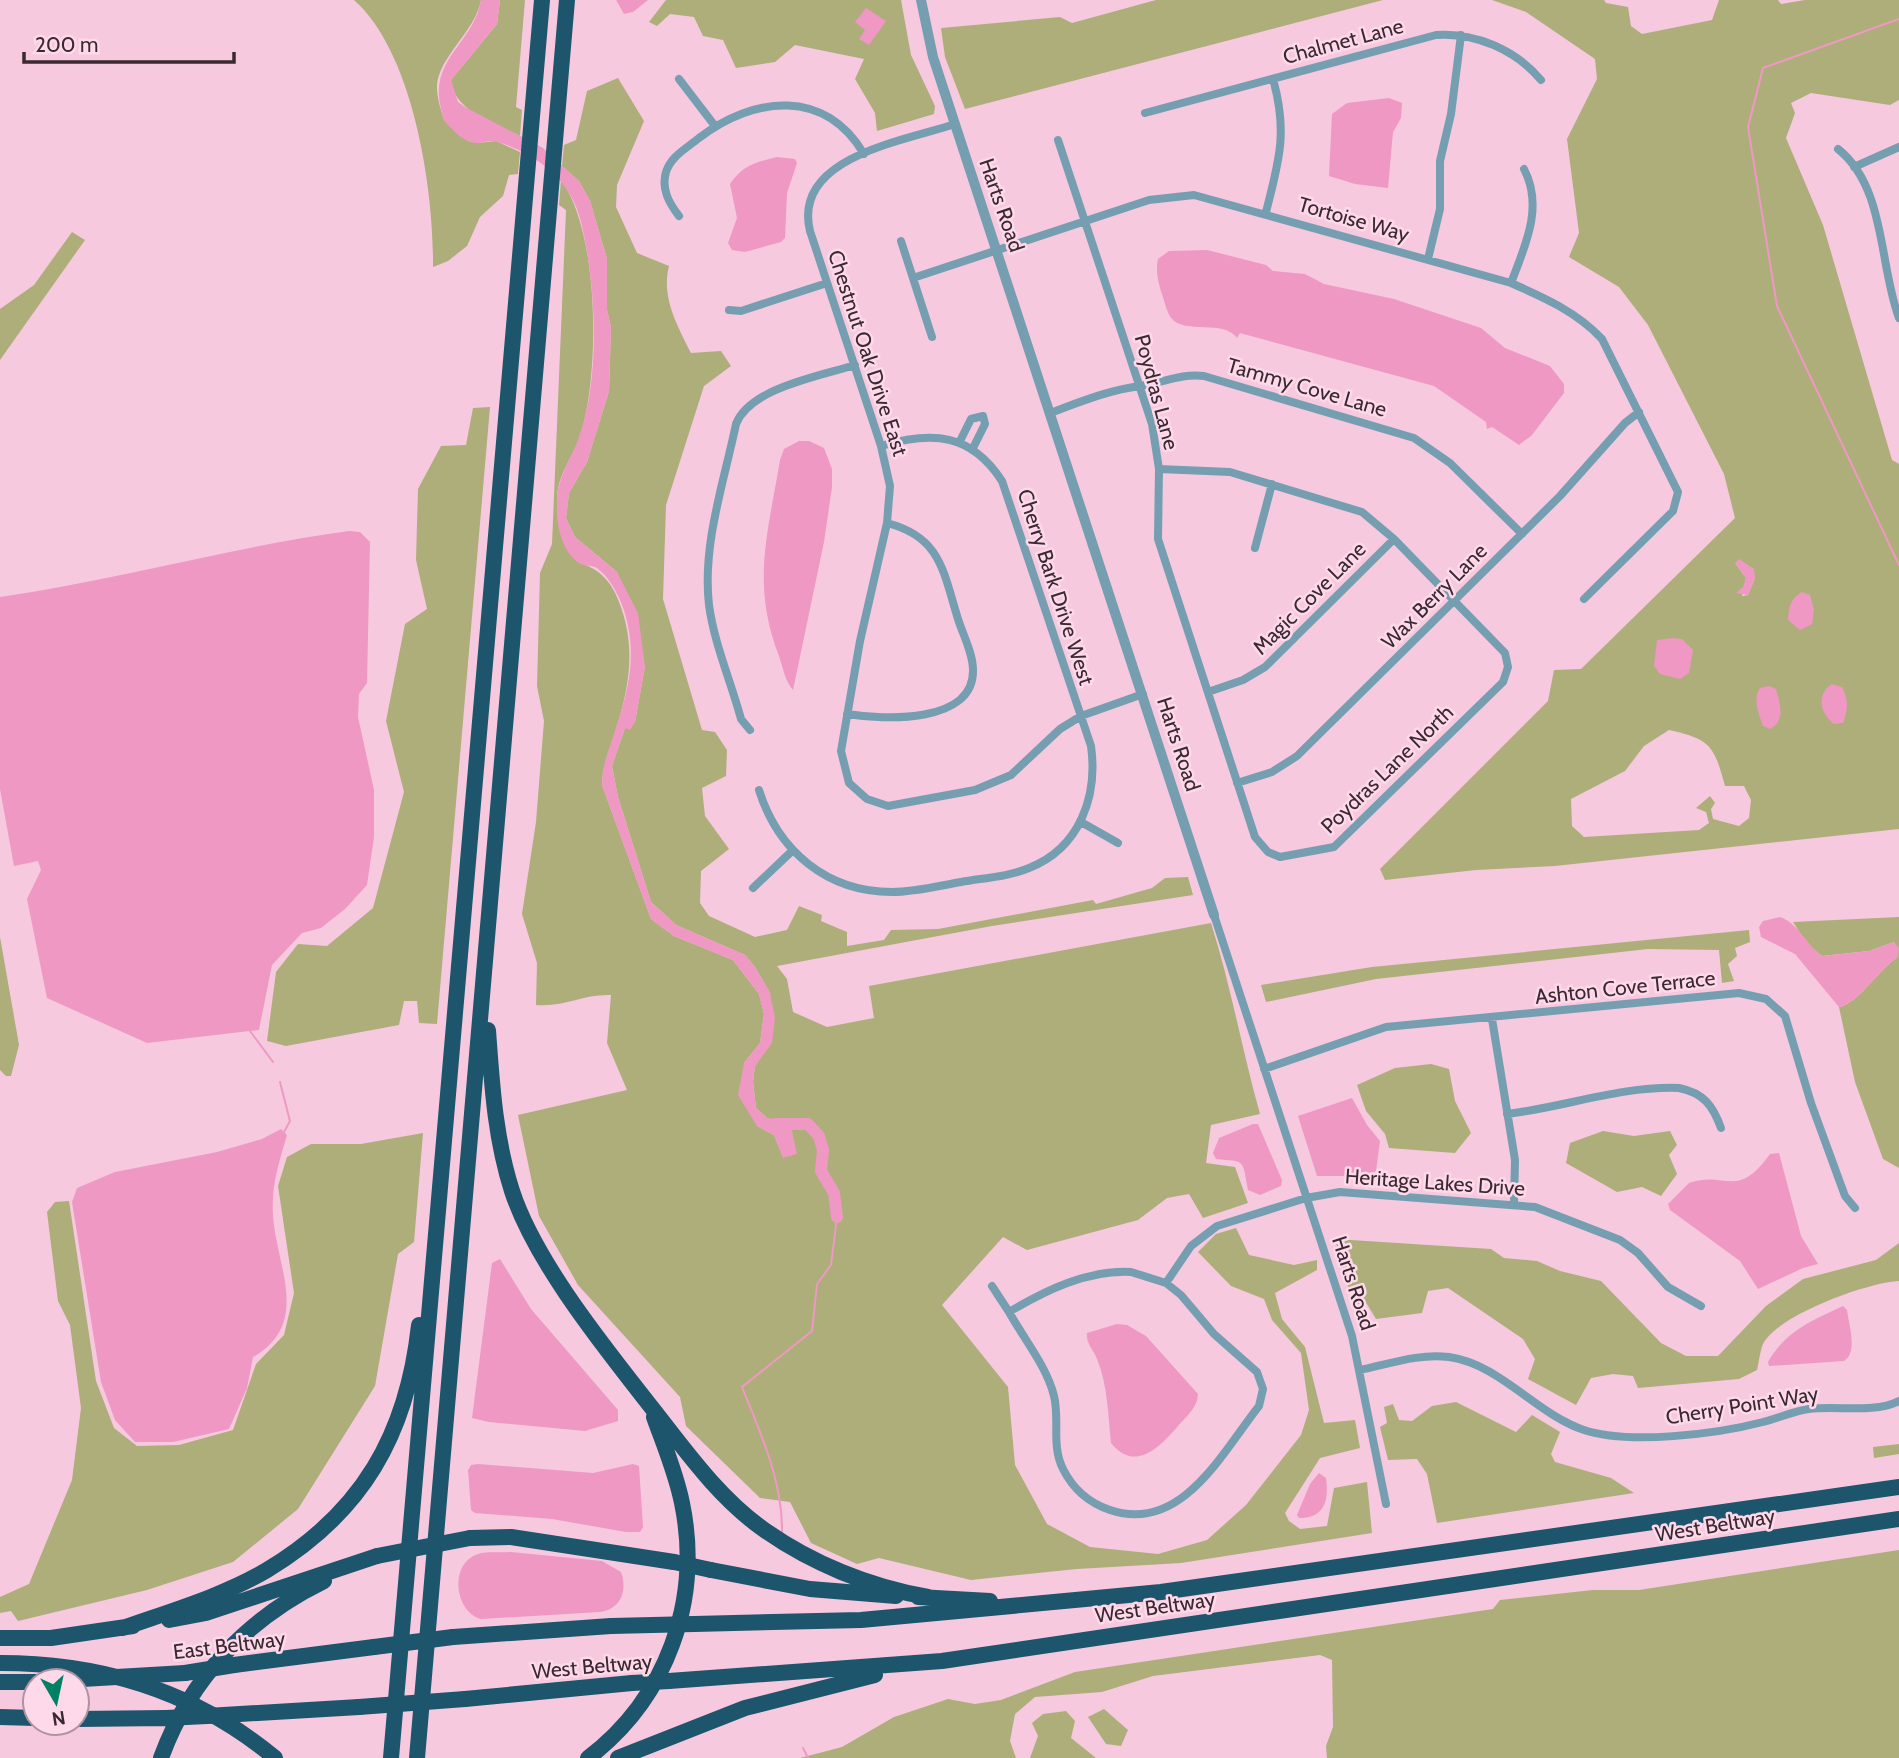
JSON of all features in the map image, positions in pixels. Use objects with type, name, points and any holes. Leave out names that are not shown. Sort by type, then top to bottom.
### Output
[{"type":"highway","points":[[391,1758],[542,0]]},
{"type":"highway","points":[[417,1758],[567,0]]},
{"type":"highway","points":[[484,981],[496,1132],[512,1193],[547,1262],[622,1372],[698,1466],[733,1503],[761,1527],[817,1561],[866,1581],[928,1597]]},
{"type":"highway","points":[[123,1628],[216,1594],[266,1570],[316,1535],[348,1507],[376,1469],[399,1413],[416,1348],[443,1118],[448,1105]]},
{"type":"highway","points":[[588,1758],[625,1725],[658,1679],[677,1635],[685,1596],[687,1543],[682,1504],[650,1405]]},
{"type":"highway","name":"West Beltway","points":[[414,1642],[611,1626],[861,1620],[1161,1592],[1899,1487]]},
{"type":"highway","name":"West Beltway","points":[[91,1719],[166,1718],[359,1707],[632,1683],[942,1661],[1899,1518]]},
{"type":"highway","points":[[0,1638],[51,1638],[206,1613],[377,1556],[470,1538],[511,1537],[674,1562],[810,1589],[868,1595],[994,1601],[1161,1592]]},
{"type":"highway","points":[[161,1758],[189,1700],[230,1646],[246,1631],[313,1587],[377,1556]]},
{"type":"highway","name":"East Beltway","points":[[91,1678],[185,1673],[414,1642]]},
{"type":"highway","points":[[618,1758],[698,1724],[745,1708],[843,1681],[942,1661]]},
{"type":"highway","points":[[0,1663],[62,1665],[128,1678],[211,1713],[275,1758]]},
{"type":"highway","points":[[0,1682],[21,1682]]},
{"type":"highway","points":[[0,1717],[21,1718]]},
{"type":"highway","points":[[638,1758],[698,1724]]},
{"type":"street","name":"Harts Road","points":[[921,0],[933,57],[1143,694],[1360,1370],[1387,1504]]},
{"type":"street","name":"Chalmet Lane","points":[[1145,113],[1424,37],[1461,35],[1490,43],[1530,66],[1541,80]]},
{"type":"street","points":[[1428,259],[1440,209],[1440,161],[1451,114],[1461,35]]},
{"type":"street","points":[[679,79],[715,126]]},
{"type":"street","points":[[1266,212],[1279,166],[1283,133],[1273,79]]},
{"type":"street","points":[[679,216],[666,193],[666,172],[678,154],[715,126],[748,109],[778,105],[821,113],[845,127],[864,154]]},
{"type":"street","name":"Chestnut Oak Drive East","points":[[955,124],[864,154],[835,167],[824,176],[809,199],[807,220],[881,446],[890,486],[887,523],[860,641],[841,762],[849,783],[857,792],[878,804],[900,805],[959,795],[1011,775],[1060,729],[1080,716]]},
{"type":"street","name":"Poydras Lane","points":[[1058,140],[1152,424],[1159,470],[1158,539],[1255,837],[1268,852]]},
{"type":"street","points":[[1854,167],[1899,147]]},
{"type":"street","points":[[1838,149],[1854,167],[1872,203],[1899,318]]},
{"type":"street","points":[[1511,283],[1527,243],[1532,219],[1531,183],[1524,169]]},
{"type":"street","name":"Tortoise Way","points":[[914,278],[1149,200],[1180,195],[1210,197],[1266,212],[1511,283],[1545,298],[1593,329],[1608,349],[1676,484],[1678,499],[1673,511],[1584,599]]},
{"type":"street","points":[[901,241],[932,337]]},
{"type":"street","points":[[729,310],[741,311],[827,283]]},
{"type":"street","points":[[750,730],[741,719],[715,633],[708,590],[709,557],[736,424],[740,413],[754,400],[855,365]]},
{"type":"street","name":"Tammy Cove Lane","points":[[1050,413],[1125,386],[1140,386],[1182,374],[1204,376],[1399,432],[1440,454],[1522,534]]},
{"type":"street","name":"Wax Berry Lane","points":[[1237,783],[1272,772],[1297,756],[1522,534],[1625,423],[1640,412]]},
{"type":"street","points":[[960,443],[971,419],[983,416],[985,424],[972,450]]},
{"type":"street","name":"Cherry Bark Drive West","points":[[881,446],[918,437],[946,438],[972,450],[996,472],[1007,493],[1091,746],[1093,775],[1090,801],[1081,822]]},
{"type":"street","points":[[1159,470],[1219,471],[1350,507],[1374,520],[1454,601]]},
{"type":"street","points":[[1255,548],[1272,484]]},
{"type":"street","points":[[848,715],[891,718],[954,706],[969,688],[973,670],[938,558],[916,533],[887,523]]},
{"type":"street","name":"Magic Cove Lane","points":[[1208,692],[1243,680],[1265,667],[1394,539]]},
{"type":"street","name":"Poydras Lane North","points":[[1268,852],[1280,857],[1291,856],[1327,850],[1339,843],[1503,682],[1508,667],[1505,653],[1454,601]]},
{"type":"street","points":[[1080,716],[1143,694]]},
{"type":"street","points":[[759,790],[772,825],[792,851],[818,872],[844,884],[896,892],[1029,868],[1062,846],[1081,822],[1118,843]]},
{"type":"street","points":[[753,888],[792,851]]},
{"type":"street","name":"Ashton Cove Terrace","points":[[1264,1069],[1374,1030],[1739,993],[1766,999],[1785,1016],[1791,1029],[1811,1103],[1846,1196],[1855,1208]]},
{"type":"street","points":[[1492,1019],[1515,1160],[1514,1203]]},
{"type":"street","points":[[1507,1114],[1549,1109],[1604,1094],[1679,1088],[1691,1090],[1709,1103],[1721,1128]]},
{"type":"street","name":"Heritage Lakes Drive","points":[[1166,1283],[1191,1245],[1211,1230],[1306,1198],[1339,1192],[1514,1203],[1549,1211],[1620,1240],[1638,1252],[1668,1287],[1701,1306]]},
{"type":"street","points":[[992,1286],[1044,1373],[1054,1398],[1057,1454],[1070,1481],[1090,1501],[1118,1513],[1132,1515],[1162,1510],[1195,1488],[1259,1406],[1263,1389],[1257,1372],[1214,1335],[1190,1305],[1166,1283],[1131,1272],[1101,1273],[1041,1293],[1009,1312]]},
{"type":"street","name":"Cherry Point Way","points":[[1360,1370],[1418,1358],[1461,1359],[1488,1371],[1555,1417],[1584,1430],[1616,1437],[1647,1437],[1721,1429],[1814,1409],[1867,1408],[1899,1401]]},
{"type":"green space","points":[[354,0],[481,0],[472,23],[438,77],[438,100],[444,120],[478,143],[496,141],[520,152],[518,174],[509,175],[503,196],[480,217],[467,246],[448,261],[433,267],[430,201],[406,88],[392,53],[375,24]]},
{"type":"green space","points":[[500,0],[525,0],[516,107],[522,110],[520,136],[468,108],[454,91],[451,80],[497,24]]},
{"type":"green space","points":[[666,0],[901,0],[911,55],[935,106],[934,114],[877,131],[875,113],[855,79],[864,59],[795,45],[775,62],[736,68],[723,40],[703,36],[694,17],[670,14],[657,26],[649,22]]},
{"type":"green space","points":[[1156,0],[1383,0],[965,109],[945,57],[941,28],[1060,17],[1072,23]]},
{"type":"green space","points":[[1492,0],[1604,0],[1606,3],[1628,7],[1631,26],[1642,34],[1712,20],[1719,0],[1778,0],[1781,4],[1805,0],[1899,0],[1899,100],[1890,105],[1811,93],[1791,103],[1795,113],[1786,138],[1823,225],[1892,460],[1899,464],[1899,829],[1555,866],[1476,870],[1385,880],[1380,869],[1548,701],[1554,670],[1581,669],[1735,518],[1724,474],[1648,325],[1619,287],[1569,257],[1579,233],[1567,139],[1597,79],[1595,59],[1526,12]],"holes":[[[1735,563],[1755,578],[1748,595],[1742,596],[1746,578]],[[1669,730],[1694,737],[1708,746],[1717,761],[1725,786],[1744,786],[1751,800],[1749,818],[1739,826],[1713,819],[1711,809],[1715,803],[1710,796],[1696,808],[1706,812],[1709,823],[1699,830],[1584,837],[1572,826],[1571,799],[1625,771],[1644,746]]]},
{"type":"green space","points":[[618,78],[644,121],[617,185],[616,207],[637,253],[669,266],[669,300],[691,353],[721,351],[731,366],[704,386],[666,505],[663,599],[702,730],[715,732],[727,750],[726,776],[702,788],[705,816],[729,849],[701,871],[700,903],[709,916],[755,937],[787,930],[799,906],[822,915],[821,921],[847,932],[847,946],[884,940],[891,930],[938,929],[1093,900],[1096,904],[1152,888],[1165,878],[1188,877],[1193,895],[992,926],[777,966],[787,979],[793,1012],[827,1027],[874,1018],[869,986],[1211,923],[1260,1114],[1211,1125],[1206,1163],[1235,1167],[1248,1203],[1203,1218],[1189,1194],[1167,1198],[1138,1220],[1027,1250],[1003,1237],[942,1305],[1008,1387],[1015,1465],[1047,1524],[1090,1547],[1158,1554],[1207,1540],[1246,1505],[1301,1435],[1309,1410],[1301,1353],[1272,1320],[1264,1299],[1231,1286],[1198,1252],[1216,1234],[1236,1228],[1249,1255],[1294,1265],[1317,1260],[1317,1270],[1275,1293],[1282,1319],[1305,1347],[1324,1423],[1355,1420],[1360,1448],[1320,1458],[1285,1513],[1289,1521],[1300,1529],[1327,1526],[1334,1488],[1367,1482],[1372,1533],[1181,1563],[1077,1569],[971,1580],[879,1558],[857,1564],[811,1543],[790,1502],[760,1498],[686,1426],[680,1397],[578,1285],[539,1216],[518,1115],[627,1090],[607,1043],[611,995],[536,1005],[537,963],[522,914],[536,822],[544,721],[537,686],[540,573],[552,544],[566,210],[559,205],[561,180],[574,204],[583,234],[593,305],[593,342],[587,410],[580,437],[560,481],[557,503],[579,563],[599,572],[609,582],[625,619],[628,635],[627,683],[602,785],[651,919],[674,936],[733,960],[759,994],[764,1014],[760,1043],[744,1063],[757,1126],[774,1135],[783,1157],[780,1122],[767,1118],[756,1108],[753,1082],[755,1066],[771,1043],[770,993],[745,955],[676,925],[651,902],[618,797],[612,766],[625,728],[635,722],[645,666],[617,572],[575,537],[566,518],[569,493],[587,462],[609,391],[611,327],[607,310],[607,259],[590,201],[579,181],[562,166],[564,145],[576,140],[587,91]]},
{"type":"green space","points":[[72,232],[85,240],[0,360],[0,309],[34,285]]},
{"type":"green space","points":[[490,407],[437,1024],[419,1023],[417,1001],[404,1001],[399,1025],[286,1046],[267,1041],[276,972],[298,944],[327,946],[373,908],[404,792],[386,721],[405,624],[427,609],[416,560],[418,489],[441,446],[466,445],[473,408]]},
{"type":"green space","points":[[1899,917],[1899,1168],[1883,1159],[1855,1082],[1839,1007],[1853,1000],[1898,957],[1894,942],[1869,951],[1822,956],[1808,945],[1793,922]]},
{"type":"green space","points":[[1749,930],[1750,942],[1735,948],[1737,956],[1728,964],[1734,981],[1722,983],[1719,950],[1648,949],[1376,979],[1266,1002],[1261,985],[1372,967]]},
{"type":"green space","points":[[0,937],[19,1045],[11,1076],[6,1076],[0,1070]]},
{"type":"green space","points":[[1431,1064],[1449,1069],[1455,1101],[1471,1133],[1455,1153],[1389,1148],[1385,1134],[1366,1111],[1357,1085],[1395,1068]]},
{"type":"green space","points":[[1603,1131],[1634,1136],[1670,1131],[1677,1145],[1669,1155],[1677,1174],[1661,1196],[1642,1187],[1617,1192],[1566,1163],[1570,1143]]},
{"type":"green space","points":[[423,1133],[414,1242],[398,1254],[375,1386],[298,1509],[233,1562],[147,1590],[18,1621],[11,1611],[0,1613],[0,1597],[29,1584],[72,1480],[81,1408],[70,1325],[58,1301],[47,1212],[55,1202],[69,1201],[96,1381],[114,1428],[137,1446],[179,1445],[233,1430],[256,1364],[284,1335],[294,1293],[278,1186],[287,1157],[311,1144],[361,1144]]},
{"type":"green space","points":[[1335,1239],[1491,1249],[1504,1258],[1537,1261],[1560,1271],[1601,1281],[1661,1343],[1686,1356],[1718,1356],[1766,1306],[1803,1279],[1876,1260],[1899,1243],[1899,1281],[1846,1294],[1786,1322],[1763,1344],[1757,1370],[1739,1379],[1638,1388],[1633,1376],[1613,1374],[1591,1378],[1576,1405],[1528,1379],[1535,1359],[1523,1339],[1448,1288],[1428,1291],[1422,1313],[1376,1319],[1367,1304],[1353,1304]]},
{"type":"green space","points":[[1456,1402],[1516,1432],[1532,1415],[1560,1432],[1551,1454],[1555,1462],[1611,1478],[1634,1493],[1437,1523],[1427,1474],[1417,1459],[1388,1460],[1380,1427],[1387,1423],[1384,1407],[1393,1404],[1399,1420],[1412,1421],[1432,1406]]},
{"type":"green space","points":[[1899,1444],[1899,1454],[1874,1458],[1873,1447]]},
{"type":"green space","points":[[1899,1550],[1899,1758],[1327,1758],[1326,1746],[1333,1727],[1332,1660],[1320,1655],[1153,1676],[1102,1692],[1035,1697],[1015,1714],[1010,1741],[1016,1758],[800,1758],[842,1747],[894,1717],[948,1699],[975,1704],[1001,1700],[1075,1672],[1493,1609],[1500,1600],[1593,1590],[1639,1590]]},
{"type":"green space","points":[[1104,1709],[1128,1730],[1121,1746],[1106,1744],[1088,1717]]},
{"type":"green space","points":[[1066,1711],[1075,1721],[1071,1738],[1096,1758],[1030,1758],[1038,1736],[1032,1723],[1043,1714]]},
{"type":"shaded area","points":[[481,0],[500,0],[497,24],[451,80],[458,102],[543,148],[579,181],[590,201],[607,259],[607,310],[611,327],[609,391],[587,462],[569,493],[566,518],[575,537],[617,572],[638,613],[645,667],[635,722],[630,730],[625,728],[612,766],[618,797],[651,902],[676,925],[745,955],[770,993],[775,1018],[772,1043],[755,1066],[753,1082],[756,1108],[767,1118],[790,1122],[797,1154],[783,1158],[774,1135],[757,1126],[738,1095],[744,1063],[760,1043],[764,1014],[759,994],[733,960],[674,936],[651,919],[602,785],[606,759],[628,681],[631,654],[628,626],[621,602],[607,578],[595,567],[579,563],[567,551],[560,535],[557,509],[559,484],[579,437],[591,386],[593,301],[586,247],[576,207],[570,194],[551,171],[512,147],[495,141],[468,141],[444,120],[439,88],[442,74],[471,27]]},
{"type":"shaded area","points":[[616,0],[648,0],[633,12],[624,14]]},
{"type":"shaded area","points":[[866,8],[886,21],[869,45],[859,39],[865,30],[855,22]]},
{"type":"shaded area","points":[[1389,98],[1402,103],[1401,118],[1393,132],[1388,188],[1355,184],[1329,176],[1332,114],[1347,103]]},
{"type":"shaded area","points":[[777,157],[795,159],[797,163],[787,193],[785,238],[781,242],[745,252],[732,250],[728,243],[737,218],[730,184],[739,173],[750,166]]},
{"type":"shaded area","points":[[1207,250],[1266,265],[1273,271],[1305,274],[1324,284],[1394,299],[1481,328],[1505,348],[1550,366],[1564,384],[1564,393],[1532,435],[1519,445],[1492,427],[1487,429],[1486,422],[1434,386],[1240,333],[1237,338],[1223,329],[1177,323],[1168,313],[1160,288],[1158,259],[1169,251]]},
{"type":"shaded area","points":[[799,441],[809,441],[824,448],[832,469],[832,487],[824,542],[793,690],[786,678],[771,630],[766,605],[764,558],[780,460],[784,449]]},
{"type":"shaded area","points":[[349,531],[360,532],[370,542],[367,683],[359,694],[358,717],[374,790],[374,837],[367,885],[345,909],[321,928],[302,933],[272,965],[259,1030],[147,1043],[47,998],[27,899],[41,870],[38,861],[14,866],[0,789],[0,597]]},
{"type":"shaded area","points":[[1739,559],[1754,569],[1755,578],[1748,595],[1736,593],[1743,587],[1746,578],[1735,563]]},
{"type":"shaded area","points":[[1802,592],[1810,595],[1814,610],[1812,624],[1800,630],[1788,620],[1791,604]]},
{"type":"shaded area","points":[[1682,639],[1693,650],[1689,673],[1680,679],[1660,674],[1654,666],[1657,640]]},
{"type":"shaded area","points":[[1832,684],[1842,687],[1846,696],[1847,709],[1843,723],[1834,724],[1823,710],[1822,698]]},
{"type":"shaded area","points":[[1769,686],[1776,689],[1780,711],[1778,721],[1770,729],[1763,726],[1756,702],[1760,688]]},
{"type":"shaded area","points":[[1780,917],[1792,924],[1822,956],[1869,951],[1894,942],[1899,948],[1898,957],[1853,1000],[1839,1007],[1795,954],[1761,937],[1759,927],[1763,921]]},
{"type":"shaded area","points":[[1352,1098],[1367,1125],[1380,1141],[1376,1171],[1365,1176],[1317,1176],[1298,1116]]},
{"type":"shaded area","points":[[1258,1124],[1282,1180],[1281,1186],[1260,1195],[1248,1190],[1241,1164],[1216,1159],[1213,1153],[1219,1138]]},
{"type":"shaded area","points":[[281,1129],[287,1135],[276,1174],[273,1215],[286,1292],[286,1311],[281,1328],[271,1343],[253,1357],[247,1388],[229,1429],[173,1442],[135,1442],[115,1420],[101,1382],[72,1202],[77,1188],[115,1172],[217,1152],[262,1139]]},
{"type":"shaded area","points":[[1779,1153],[1801,1236],[1818,1264],[1758,1289],[1740,1261],[1670,1210],[1668,1204],[1689,1183],[1702,1180],[1731,1181],[1748,1177],[1770,1154]]},
{"type":"shaded area","points":[[500,1259],[531,1309],[618,1410],[618,1421],[585,1431],[472,1418],[492,1263]]},
{"type":"shaded area","points":[[1843,1306],[1847,1310],[1852,1338],[1851,1352],[1844,1361],[1769,1366],[1768,1362],[1775,1351],[1791,1335]]},
{"type":"shaded area","points":[[1117,1324],[1127,1325],[1146,1336],[1198,1394],[1194,1407],[1171,1434],[1155,1449],[1138,1456],[1120,1452],[1111,1443],[1103,1380],[1087,1337],[1087,1333]]},
{"type":"shaded area","points":[[633,1464],[639,1466],[643,1527],[640,1532],[626,1532],[552,1519],[475,1513],[471,1510],[468,1470],[471,1465],[593,1473]]},
{"type":"shaded area","points":[[1319,1473],[1326,1478],[1326,1500],[1315,1515],[1299,1518],[1297,1515],[1310,1484]]},
{"type":"shaded area","points":[[511,1552],[602,1561],[621,1572],[623,1593],[613,1607],[600,1612],[481,1619],[472,1615],[465,1607],[458,1588],[462,1567],[468,1559],[478,1554]]},
{"type":"waterway","points":[[1899,19],[1763,68],[1748,127],[1777,306],[1899,565]]},
{"type":"waterway","points":[[250,1031],[273,1062]]},
{"type":"waterway","points":[[280,1082],[290,1121],[284,1132]]},
{"type":"waterway","points":[[775,1124],[808,1124],[819,1136],[823,1150],[821,1171],[834,1193],[837,1217]]},
{"type":"waterway","points":[[782,1533],[775,1477],[742,1387],[812,1331],[817,1284],[831,1265],[837,1217]]},
{"type":"waterway","points":[[803,1748],[808,1758]]}]
